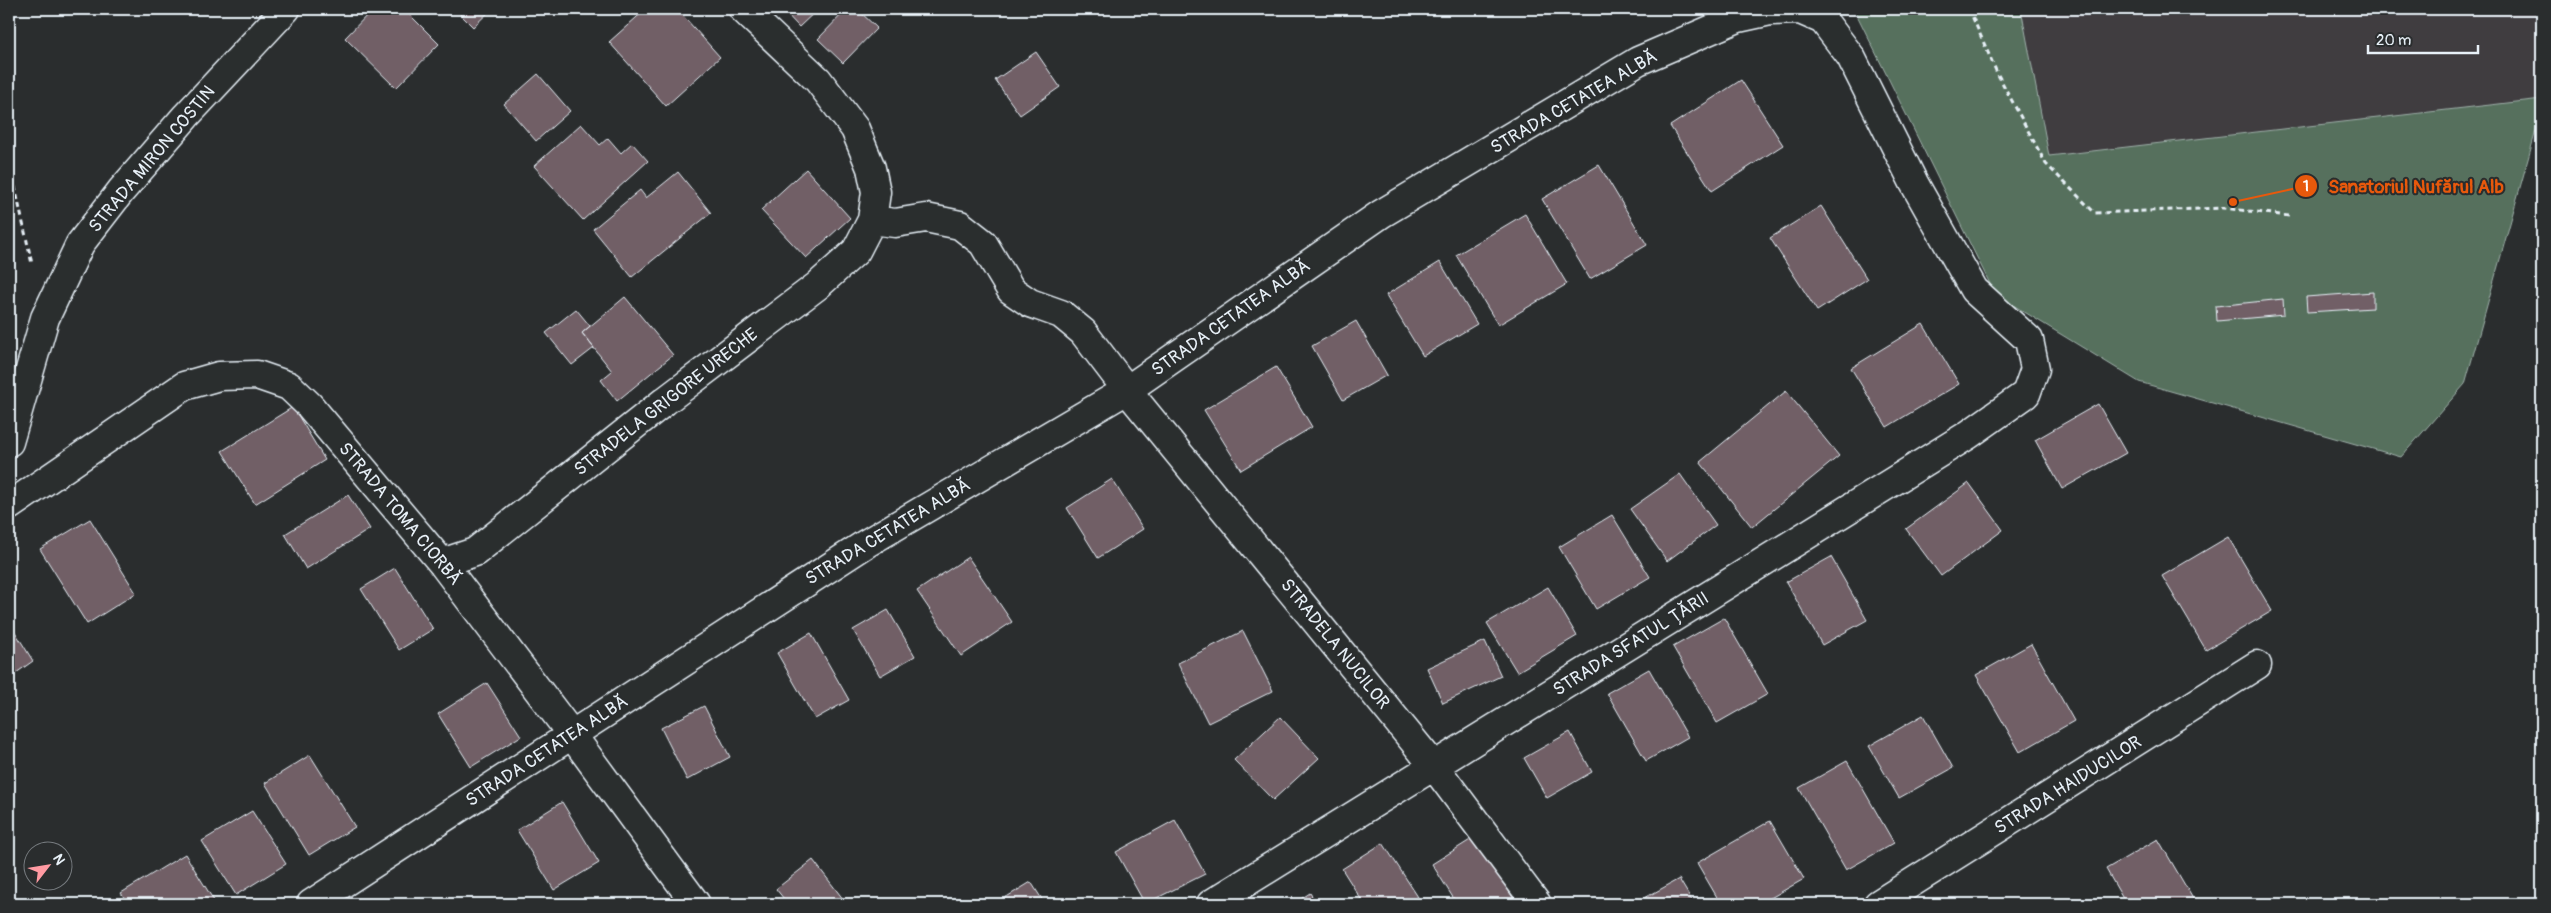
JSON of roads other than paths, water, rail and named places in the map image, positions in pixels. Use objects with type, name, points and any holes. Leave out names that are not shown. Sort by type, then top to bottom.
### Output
[{"type":"street","points":[[743,9],[818,80],[855,129],[871,168],[876,192],[872,220]]},
{"type":"street","name":"STRADA MIRON COSTIN","points":[[9,442],[45,318],[80,244],[120,191],[186,116],[287,10]]},
{"type":"street","name":"STRADA CETATEA ALBĂ","points":[[311,904],[867,543],[1127,390],[1381,214],[1638,62],[1738,18],[1770,10],[1800,10],[1823,20],[1851,57],[1914,183],[1974,290],[2029,340],[2035,369]]},
{"type":"street","name":"STRADELA NUCILOR","points":[[872,220],[895,223],[926,218],[960,225],[983,243],[1011,290],[1030,303],[1061,314],[1084,332],[1127,390],[1434,766],[1537,904]]},
{"type":"street","name":"STRADELA GRIGORE URECHE","points":[[442,563],[475,552],[665,401],[817,286],[856,251],[872,220]]},
{"type":"street","name":"STRADA SFATUL ȚĂRII","points":[[1211,904],[1968,435],[2026,394],[2035,369]]},
{"type":"street","name":"STRADA TOMA CIORBĂ","points":[[9,506],[184,386],[219,376],[257,375],[288,386],[309,405],[442,563],[572,735],[696,904]]},
{"type":"street","name":"STRADA HAIDUCILOR","points":[[1878,904],[2257,665]]},
{"type":"place","name":"Sanatoriul Nufărul Alb","points":[[2233,202]]}]
